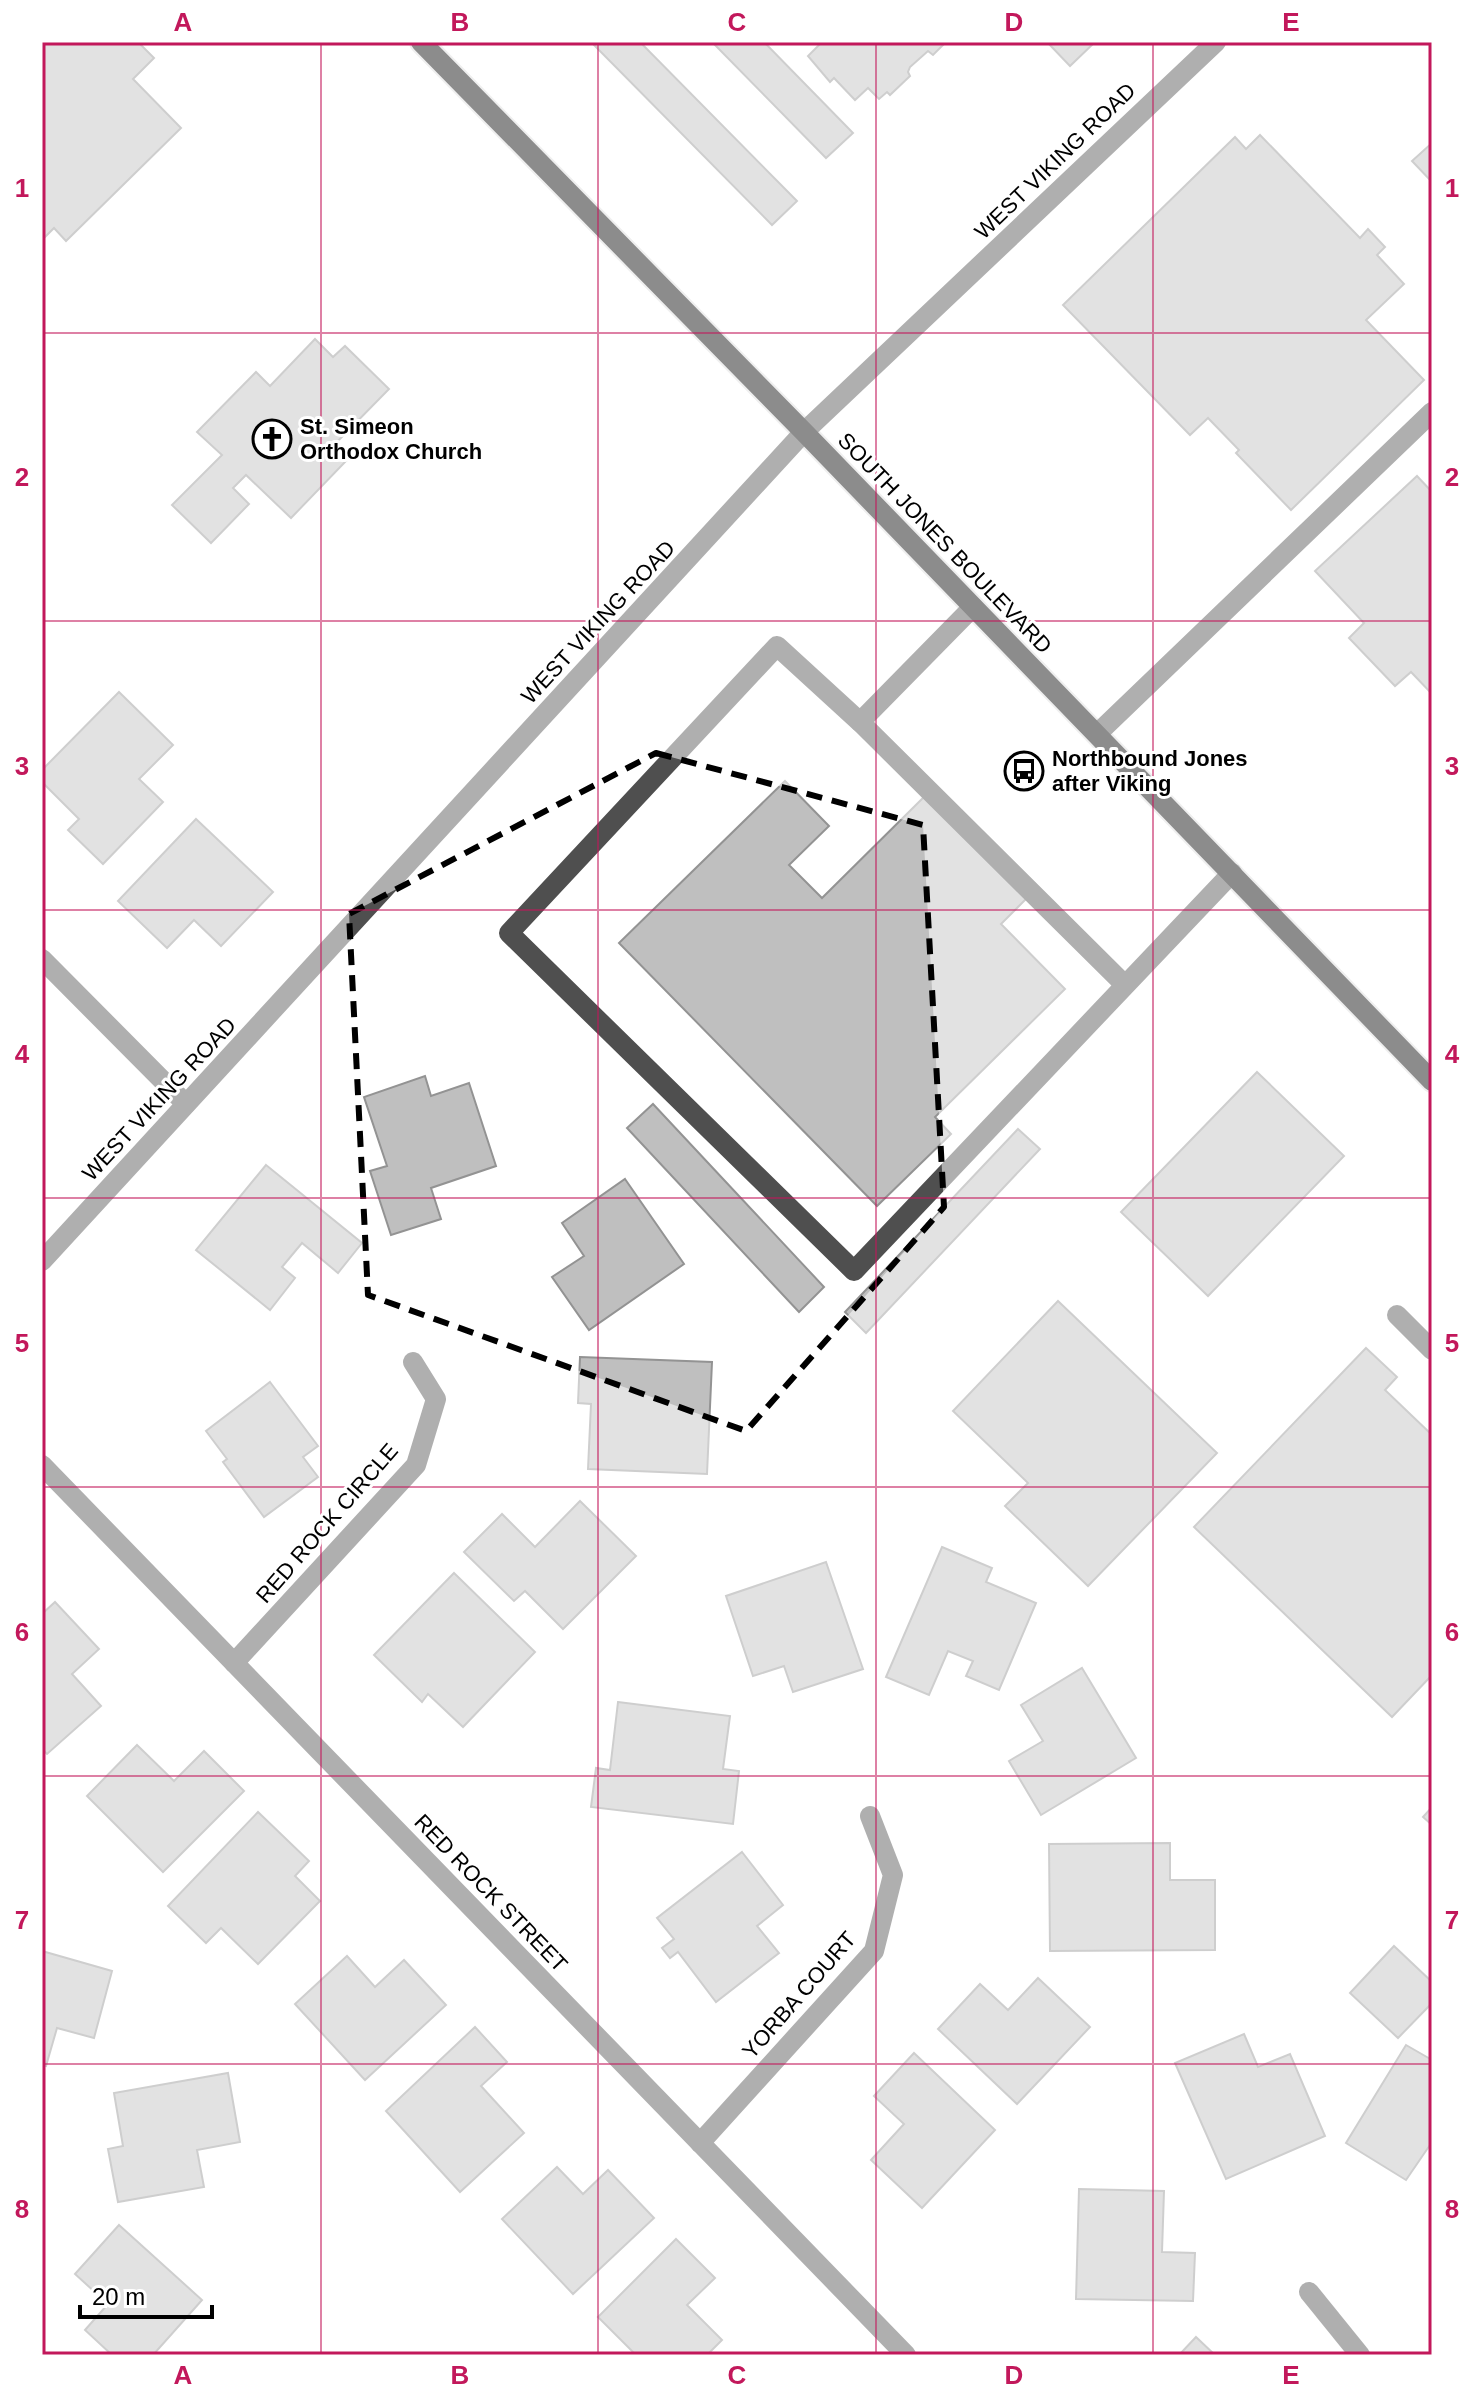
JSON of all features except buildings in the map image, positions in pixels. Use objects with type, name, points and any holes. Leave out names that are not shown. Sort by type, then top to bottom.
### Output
[{"type":"main road","name":"SOUTH JONES BOULEVARD","points":[[421,42],[804,432],[1432,1081]]},
{"type":"street","name":"WEST VIKING ROAD","points":[[42,1261],[804,432],[1216,42]]},
{"type":"street","points":[[1097,734],[1432,412]]},
{"type":"street","points":[[860,722],[973,607]]},
{"type":"street","points":[[1125,985],[860,722],[777,646],[509,933],[854,1271],[1232,873]]},
{"type":"street","points":[[42,959],[186,1104]]},
{"type":"street","points":[[1397,1315],[1432,1350]]},
{"type":"street","name":"RED ROCK CIRCLE","points":[[234,1663],[416,1465],[436,1399],[413,1362]]},
{"type":"street","name":"RED ROCK STREET","points":[[42,1465],[906,2355]]},
{"type":"street","name":"YORBA COURT","points":[[700,2143],[874,1951],[893,1875],[870,1816]]},
{"type":"street","points":[[1309,2292],[1360,2355]]},
{"type":"highlighted area","points":[[656,753],[923,825],[944,1207],[746,1431],[368,1295],[349,914]]},
{"type":"place","name":"St. Simeon Orthodox Church","points":[[272,439]]},
{"type":"place","name":"Northbound Jones after Viking","points":[[1024,771]]}]
